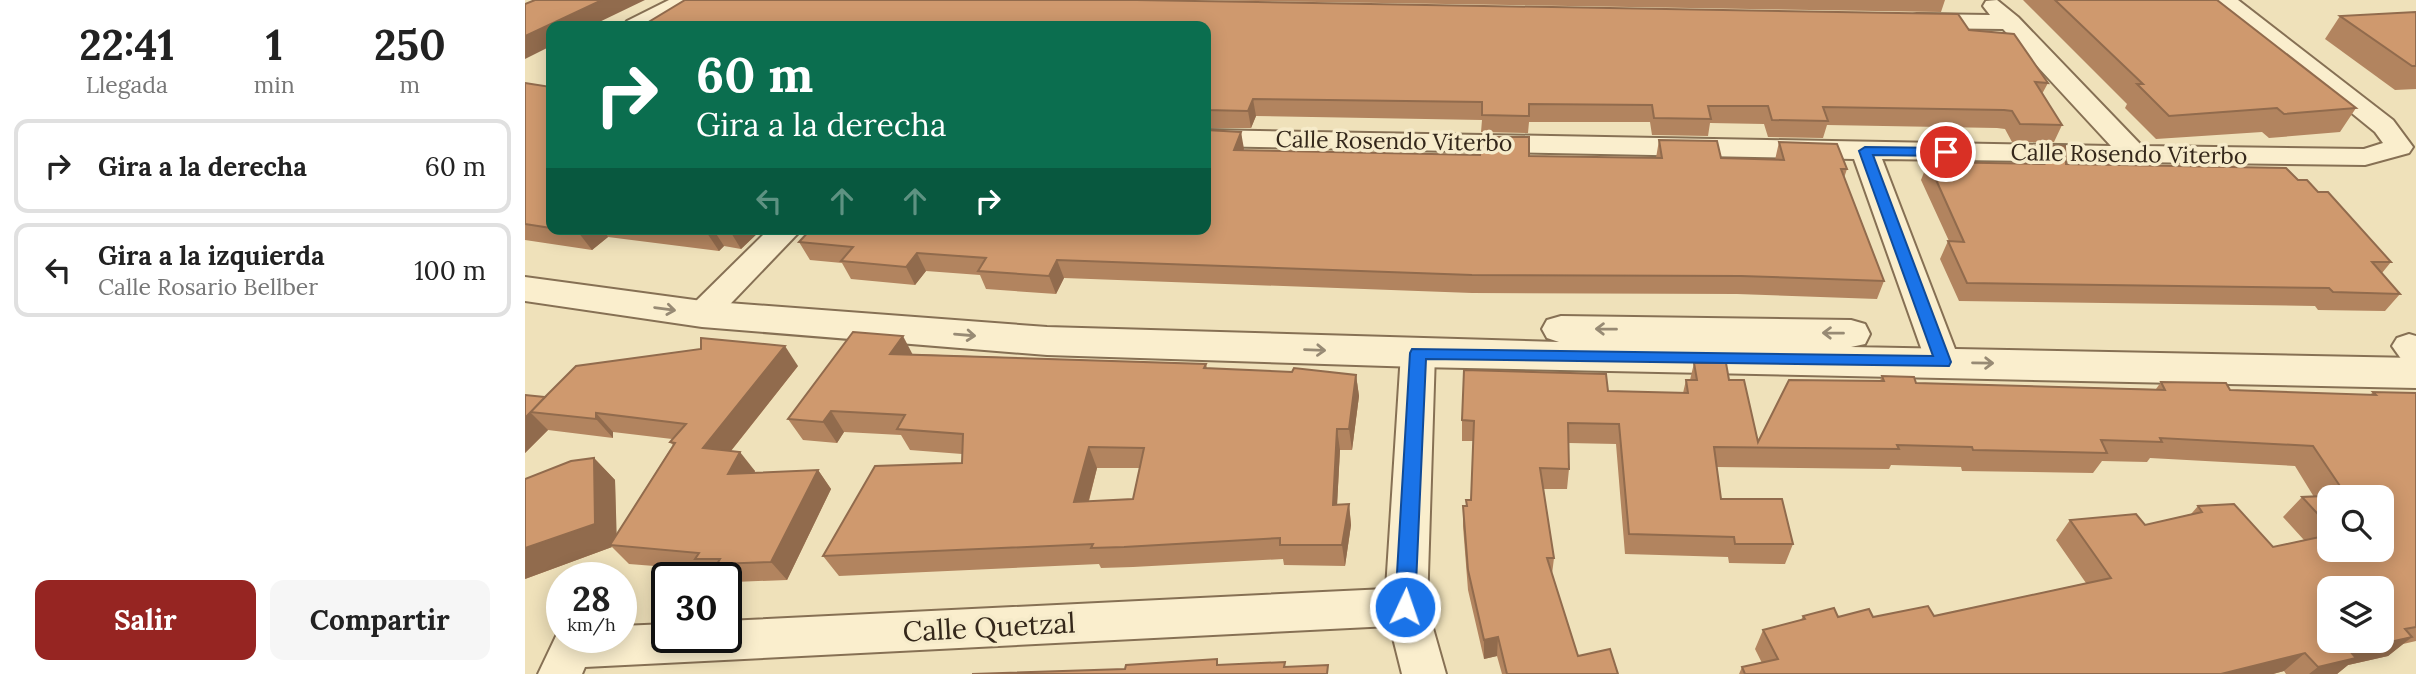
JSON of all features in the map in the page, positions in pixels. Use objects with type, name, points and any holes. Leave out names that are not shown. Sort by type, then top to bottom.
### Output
[{"type":"street","points":[[645,21],[687,0]]},
{"type":"street","points":[[1988,0],[2134,154]]},
{"type":"street","name":"Calle Rosendo Viterbo","points":[[1211,138],[1865,151],[2365,157],[2399,146],[2386,130],[2224,0]]},
{"type":"street","points":[[1898,20],[2010,22]]},
{"type":"street","points":[[1865,151],[1938,349]]},
{"type":"street","points":[[714,302],[781,235]]},
{"type":"street","points":[[525,264],[714,302],[1047,341],[1418,353],[1938,349],[2414,355]]},
{"type":"street","points":[[525,289],[714,302],[1123,321],[1938,349]]},
{"type":"street","points":[[1418,353],[1405,607],[1424,674]]},
{"type":"street","name":"Calle Quetzal","points":[[566,661],[1405,607]]},
{"type":"building","points":[[535,0],[602,0],[557,21],[546,21],[546,26],[525,36],[525,4]]},
{"type":"building","points":[[685,0],[1136,0],[1958,14],[1969,30],[2014,34],[2048,83],[2035,82],[2062,125],[2020,124],[2012,111],[2004,110],[1823,107],[1828,121],[1772,120],[1768,106],[1708,106],[1711,119],[1654,118],[1652,105],[1529,104],[1529,116],[1482,115],[1482,102],[1253,99],[1248,111],[1211,110],[1211,21],[650,21]]},
{"type":"building","points":[[2055,0],[2217,0],[2356,108],[2284,114],[2277,108],[2169,116],[2137,84],[2143,84]]},
{"type":"building","points":[[2416,12],[2416,66],[2412,66],[2340,16]]},
{"type":"building","points":[[525,83],[546,86],[546,227],[525,224]]},
{"type":"building","points":[[1211,130],[1241,132],[1234,150],[1480,155],[1481,137],[1529,137],[1529,156],[1662,158],[1659,140],[1717,141],[1721,158],[1784,160],[1779,142],[1837,144],[1847,169],[1841,169],[1884,281],[1741,276],[1472,275],[1057,260],[1049,276],[978,271],[986,258],[917,253],[906,267],[841,261],[853,247],[799,242],[805,235],[1211,235]]},
{"type":"building","points":[[2033,146],[2065,146],[2066,164],[2286,168],[2298,180],[2307,180],[2318,192],[2328,192],[2391,262],[2372,262],[2400,294],[2333,292],[2329,288],[1967,283],[1948,241],[1964,242],[1928,162],[2044,164]]},
{"type":"building","points":[[853,332],[903,336],[890,354],[1206,364],[1204,368],[1292,372],[1294,368],[1356,375],[1349,429],[1337,429],[1333,505],[1349,504],[1342,545],[1280,545],[1280,538],[1124,547],[1091,548],[1093,544],[823,556],[875,466],[962,463],[963,434],[897,429],[905,415],[831,411],[823,422],[788,419]],"holes":[[[1089,447],[1144,448],[1133,499],[1074,502]]]},
{"type":"building","points":[[701,338],[785,346],[703,448],[740,452],[728,474],[818,470],[771,562],[718,562],[720,559],[695,559],[699,553],[610,545],[675,443],[670,442],[686,424],[596,413],[596,419],[530,412],[576,366],[701,349]]},
{"type":"building","points":[[1694,363],[1726,363],[1729,380],[1744,380],[1758,442],[1789,380],[1884,381],[1882,376],[1914,377],[1916,383],[2165,390],[2161,382],[2226,383],[2230,390],[2376,395],[2373,392],[2416,393],[2416,627],[2405,629],[2412,637],[2394,641],[2394,576],[2317,576],[2317,653],[2352,653],[2356,658],[2318,667],[2305,653],[2221,674],[1745,674],[1742,667],[1778,659],[1763,630],[1805,619],[1803,616],[1834,608],[1838,617],[1869,609],[1873,617],[1928,606],[1934,616],[2111,578],[2070,520],[2136,514],[2145,525],[2202,512],[2198,506],[2234,504],[2273,547],[2317,538],[2317,562],[2394,562],[2394,485],[2339,485],[2313,446],[2160,438],[2162,442],[2101,440],[2107,453],[1973,450],[1972,447],[1897,445],[1899,449],[1714,447],[1721,499],[1782,499],[1793,544],[1735,544],[1734,537],[1629,534],[1619,424],[1568,423],[1569,469],[1540,468],[1554,558],[1547,558],[1578,656],[1610,649],[1618,674],[1507,674],[1498,637],[1484,640],[1468,570],[1463,506],[1467,506],[1466,500],[1471,500],[1474,421],[1462,420],[1464,370],[1606,374],[1608,391],[1688,393],[1686,380],[1697,380]]},
{"type":"building","points":[[525,395],[545,397],[525,418]]},
{"type":"building","points":[[594,458],[595,524],[525,548],[525,479],[571,461]]},
{"type":"building","points":[[2317,496],[2317,513],[2302,497]]},
{"type":"building","points":[[1217,659],[1217,665],[1285,662],[1284,667],[1328,665],[1327,674],[972,674],[1125,669],[1126,665]]},
{"type":"route","points":[[1405,607],[1418,353],[1943,362],[1865,151],[1946,152]]}]
